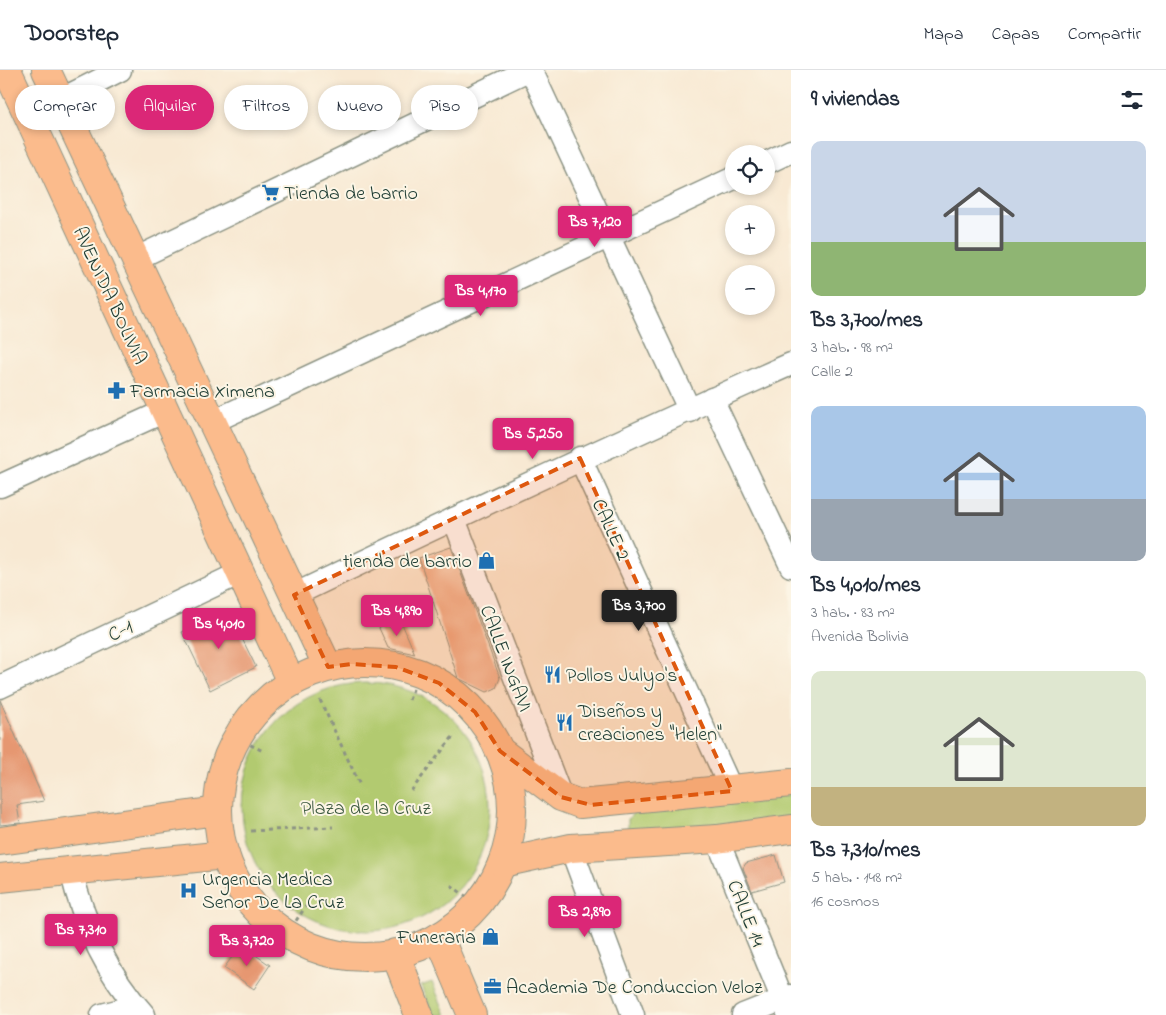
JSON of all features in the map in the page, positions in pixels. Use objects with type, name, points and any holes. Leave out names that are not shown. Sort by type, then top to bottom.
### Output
[{"type":"main road","name":"AVENIDA BOLIVIA","points":[[7,70],[291,682]]},
{"type":"main road","name":"AVENIDA BOLIVIA","points":[[46,70],[53,85]]},
{"type":"main road","name":"AVENIDA BOLIVIA","points":[[74,130],[328,667]]},
{"type":"main road","points":[[374,663],[419,673],[458,696],[475,712],[500,750],[507,772],[512,818],[502,863],[492,885],[460,923],[439,937],[395,954],[352,956],[305,944],[287,934],[264,916],[248,898],[234,877],[225,855],[218,811],[224,767],[236,738],[256,710],[272,695],[291,682],[328,667],[374,663]]},
{"type":"main road","points":[[500,750],[561,797],[580,804],[591,805],[791,783]]},
{"type":"main road","points":[[0,841],[218,811]]},
{"type":"main road","points":[[502,863],[571,848],[717,839],[791,829]]},
{"type":"main road","points":[[0,878],[225,855]]},
{"type":"main road","points":[[439,937],[472,1015]]},
{"type":"main road","points":[[395,954],[419,1015]]},
{"type":"street","points":[[90,85],[120,70]]},
{"type":"street","points":[[135,259],[529,70],[610,236],[690,411]]},
{"type":"street","points":[[775,159],[791,151]]},
{"type":"street","points":[[212,422],[725,182]]},
{"type":"street","points":[[294,595],[580,458],[690,411],[712,399],[791,364]]},
{"type":"street","points":[[712,399],[791,566]]},
{"type":"street","points":[[2,481],[165,411]]},
{"type":"street","name":"CALLE 2","points":[[580,458],[732,790]]},
{"type":"street","name":"CALLE INGAVI","points":[[454,519],[561,797]]},
{"type":"street","name":"C-1","points":[[0,687],[240,573]]},
{"type":"street","name":"CALLE 14","points":[[717,839],[788,1003]]},
{"type":"street","points":[[571,848],[633,1015]]},
{"type":"street","points":[[71,870],[78,898],[100,953],[138,1009]]},
{"type":"street","points":[[743,1015],[788,1003]]},
{"type":"street","points":[[102,1015],[138,1009]]},
{"type":"path","points":[[409,700],[419,673]]},
{"type":"path","points":[[320,700],[360,785]]},
{"type":"path","points":[[411,791],[455,734]]},
{"type":"path","points":[[236,738],[263,751]]},
{"type":"path","points":[[252,831],[333,827]]},
{"type":"path","points":[[451,885],[477,905]]},
{"type":"path","points":[[287,934],[306,906]]},
{"type":"highlighted area","points":[[580,458],[732,791],[591,805],[561,797],[500,751],[475,712],[439,683],[396,667],[351,664],[328,667],[294,595]]},
{"type":"green space","name":"Plaza de la Cruz","points":[[366,683],[402,689],[424,698],[444,711],[462,729],[475,749],[484,771],[490,807],[484,843],[475,865],[462,885],[444,903],[424,916],[402,925],[366,931],[330,925],[308,916],[288,903],[270,885],[257,865],[248,843],[242,807],[248,771],[257,749],[270,729],[288,711],[308,698],[330,689]]},
{"type":"green space","points":[[791,792],[791,818],[634,835],[628,829],[628,819],[634,812]]},
{"type":"green space","points":[[432,982],[446,1015],[433,1015],[421,986]]},
{"type":"building","points":[[451,547],[500,678],[496,688],[487,692],[458,678],[419,558]]},
{"type":"building","points":[[228,610],[256,667],[210,690],[182,632]]},
{"type":"building","points":[[400,619],[415,654],[388,648],[379,628]]},
{"type":"building","points":[[0,700],[44,801],[17,805],[20,823],[0,825]]},
{"type":"building","points":[[776,855],[784,882],[752,891],[743,868],[746,863]]},
{"type":"building","points":[[241,945],[270,965],[254,989],[224,968]]},
{"type":"place","name":"Tienda de barrio","points":[[270,192]]},
{"type":"place","name":"Farmacia Ximena","points":[[116,390]]},
{"type":"place","name":"tienda de barrio","points":[[486,560]]},
{"type":"place","name":"Pollos Julyo's","points":[[552,674]]},
{"type":"place","name":"Diseños y creaciones \"Helen\"","points":[[564,722]]},
{"type":"place","name":"Urgencia Medica Senor De La Cruz","points":[[188,890]]},
{"type":"place","name":"Funeraria","points":[[490,936]]},
{"type":"place","name":"Academia De Conduccion Veloz","points":[[492,986]]}]
